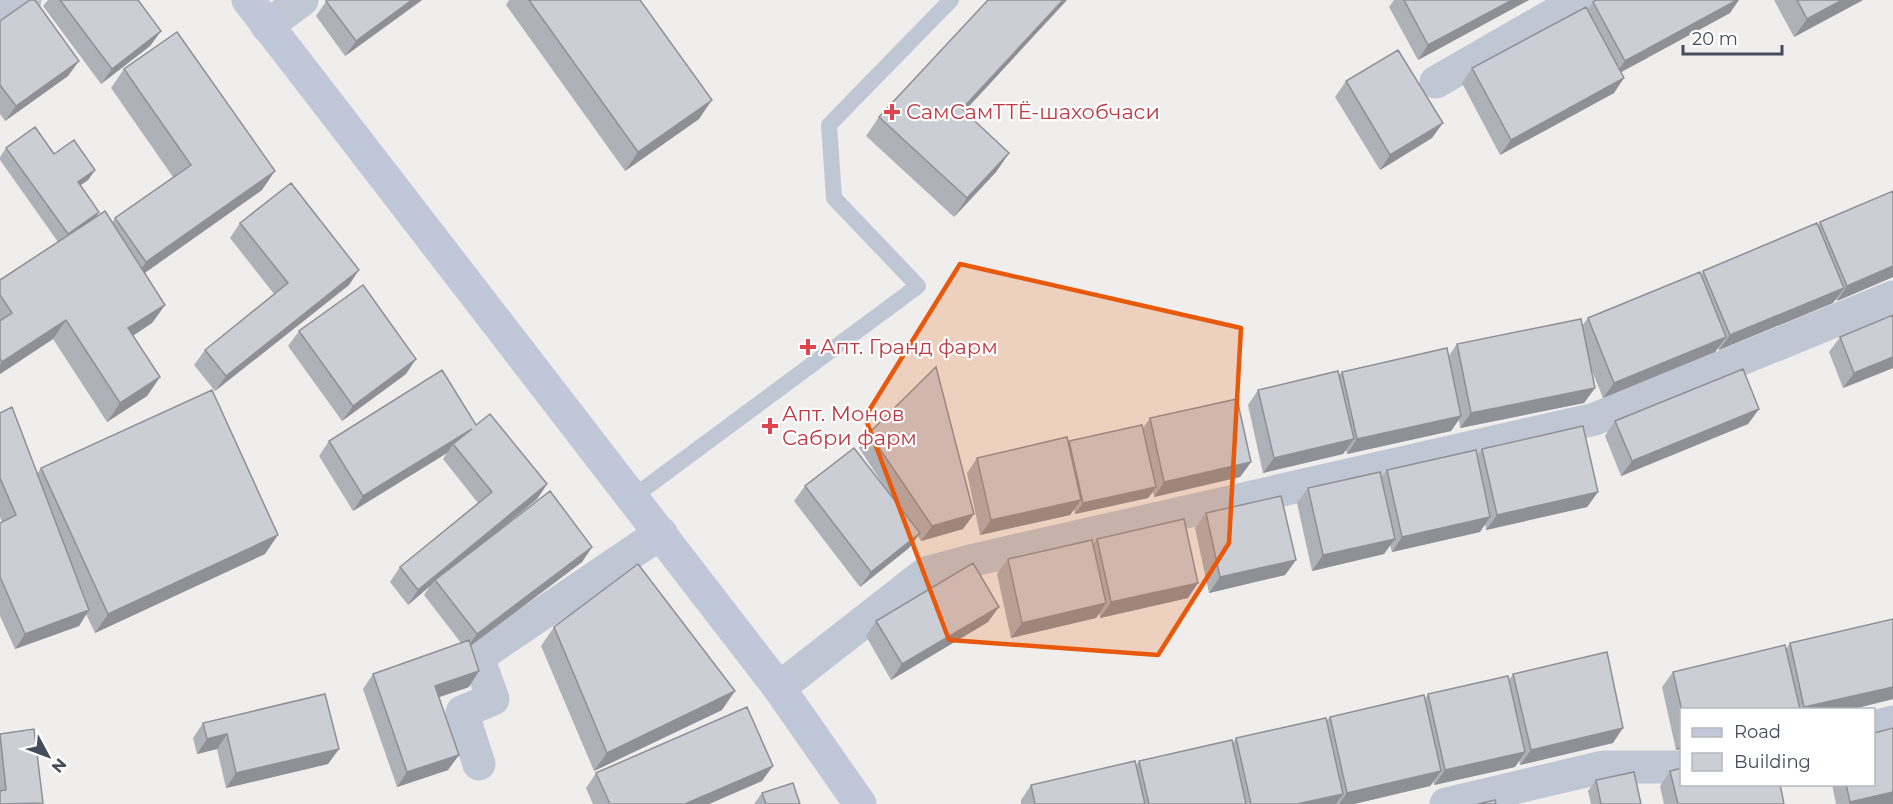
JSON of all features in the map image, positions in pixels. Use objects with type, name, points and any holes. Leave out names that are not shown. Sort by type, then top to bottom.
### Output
[{"type":"main road","points":[[248,0],[779,688],[860,804]]},
{"type":"street","points":[[0,16],[25,0]]},
{"type":"street","points":[[267,26],[303,0]]},
{"type":"street","points":[[1436,82],[1579,0]]},
{"type":"street","points":[[779,688],[926,573],[974,560],[1595,419],[1893,297]]},
{"type":"street","points":[[479,764],[462,712],[493,699],[478,657],[661,533]]},
{"type":"street","points":[[1875,727],[1893,722]]},
{"type":"street","points":[[1446,804],[1603,767],[1680,767]]},
{"type":"lane","points":[[633,497],[918,286],[834,198],[829,125],[951,0]]},
{"type":"highlighted area","points":[[960,264],[1241,328],[1229,543],[1158,655],[949,640],[865,417]]},
{"type":"building","points":[[30,0],[35,0],[79,61],[16,106],[0,85],[0,21]]},
{"type":"building","points":[[60,0],[138,0],[161,31],[112,69]]},
{"type":"building","points":[[327,0],[412,0],[356,41]]},
{"type":"building","points":[[529,0],[640,0],[712,100],[638,152]]},
{"type":"building","points":[[988,0],[1063,0],[962,109],[1009,153],[967,198],[879,117]]},
{"type":"building","points":[[1404,0],[1512,0],[1428,45]]},
{"type":"building","points":[[1596,0],[1737,0],[1625,61],[1593,2]]},
{"type":"building","points":[[1797,0],[1842,0],[1807,19]]},
{"type":"building","points":[[1586,7],[1624,78],[1511,140],[1472,68]]},
{"type":"building","points":[[177,32],[275,171],[146,262],[115,218],[191,165],[124,69]]},
{"type":"building","points":[[1398,50],[1443,123],[1390,155],[1346,81]]},
{"type":"building","points":[[35,127],[54,154],[74,140],[95,170],[78,182],[99,212],[68,234],[6,148]]},
{"type":"building","points":[[291,183],[359,270],[226,376],[205,350],[288,283],[240,223]]},
{"type":"building","points":[[1893,191],[1893,266],[1847,286],[1820,222]]},
{"type":"building","points":[[105,211],[165,305],[128,328],[160,377],[120,403],[66,320],[2,362],[0,359],[0,321],[12,313],[0,295],[0,280]]},
{"type":"building","points":[[1817,223],[1844,288],[1730,335],[1703,271]]},
{"type":"building","points":[[1700,272],[1726,337],[1614,383],[1588,318]]},
{"type":"building","points":[[363,285],[416,359],[353,406],[299,331]]},
{"type":"building","points":[[1893,315],[1893,357],[1854,373],[1840,337]]},
{"type":"building","points":[[1581,319],[1595,388],[1471,413],[1457,344]]},
{"type":"building","points":[[1447,348],[1461,416],[1357,439],[1342,372]]},
{"type":"building","points":[[936,367],[974,514],[932,526],[869,433]]},
{"type":"building","points":[[1743,369],[1759,409],[1632,461],[1615,421]]},
{"type":"building","points":[[442,370],[476,425],[490,414],[547,484],[418,590],[400,567],[492,492],[453,444],[472,429],[363,496],[329,441]]},
{"type":"building","points":[[1338,371],[1354,439],[1274,458],[1258,390]]},
{"type":"building","points":[[212,390],[278,535],[108,614],[41,468]]},
{"type":"building","points":[[1237,399],[1251,462],[1164,482],[1150,418]]},
{"type":"building","points":[[12,407],[89,610],[25,634],[0,577],[0,523],[16,515],[0,478],[0,413]]},
{"type":"building","points":[[1142,425],[1156,487],[1083,503],[1069,441]]},
{"type":"building","points":[[1583,426],[1598,492],[1497,515],[1482,449]]},
{"type":"building","points":[[1067,437],[1081,500],[991,520],[977,458]]},
{"type":"building","points":[[854,448],[920,533],[871,572],[805,486]]},
{"type":"building","points":[[1476,450],[1490,517],[1402,537],[1387,470]]},
{"type":"building","points":[[1380,472],[1395,539],[1323,555],[1308,488]]},
{"type":"building","points":[[550,491],[592,547],[477,634],[435,580]]},
{"type":"building","points":[[1281,496],[1296,560],[1220,577],[1206,513]]},
{"type":"building","points":[[1184,519],[1198,583],[1111,602],[1097,539]]},
{"type":"building","points":[[1092,540],[1106,603],[1022,623],[1008,559]]},
{"type":"building","points":[[973,563],[999,607],[902,664],[876,621]]},
{"type":"building","points":[[638,564],[735,691],[607,753],[554,627]]},
{"type":"building","points":[[1893,619],[1893,687],[1804,707],[1790,643]]},
{"type":"building","points":[[469,640],[479,671],[435,686],[459,755],[407,772],[373,674]]},
{"type":"building","points":[[1785,645],[1800,708],[1681,708],[1673,672]]},
{"type":"building","points":[[1607,652],[1623,728],[1531,750],[1513,674]]},
{"type":"building","points":[[1508,676],[1525,752],[1445,770],[1428,694]]},
{"type":"building","points":[[325,694],[339,749],[236,773],[227,734],[207,739],[203,723]]},
{"type":"building","points":[[1424,695],[1441,771],[1347,793],[1330,717]]},
{"type":"building","points":[[747,707],[773,766],[685,804],[610,804],[596,773]]},
{"type":"building","points":[[1326,718],[1343,794],[1297,804],[1251,804],[1236,738]]},
{"type":"building","points":[[1893,728],[1893,792],[1850,802],[1846,786],[1875,786],[1875,733]]},
{"type":"building","points":[[34,729],[43,803],[0,804],[0,791],[6,790],[0,734]]},
{"type":"building","points":[[1232,740],[1246,804],[1149,804],[1139,761]]},
{"type":"building","points":[[1135,761],[1145,804],[1035,804],[1031,785]]},
{"type":"building","points":[[1680,768],[1680,786],[1780,786],[1784,804],[1678,804],[1670,771]]},
{"type":"building","points":[[1634,772],[1641,804],[1601,804],[1596,780]]},
{"type":"building","points":[[793,783],[800,804],[766,804],[762,793]]},
{"type":"building","points":[[1495,800],[1496,804],[1478,804]]},
{"type":"place","name":"СамСамТТЁ-шахобчаси","points":[[892,112]]},
{"type":"place","name":"Апт. Гранд фарм","points":[[808,347]]},
{"type":"place","name":"Апт. Монов Сабри фарм","points":[[770,426]]}]
